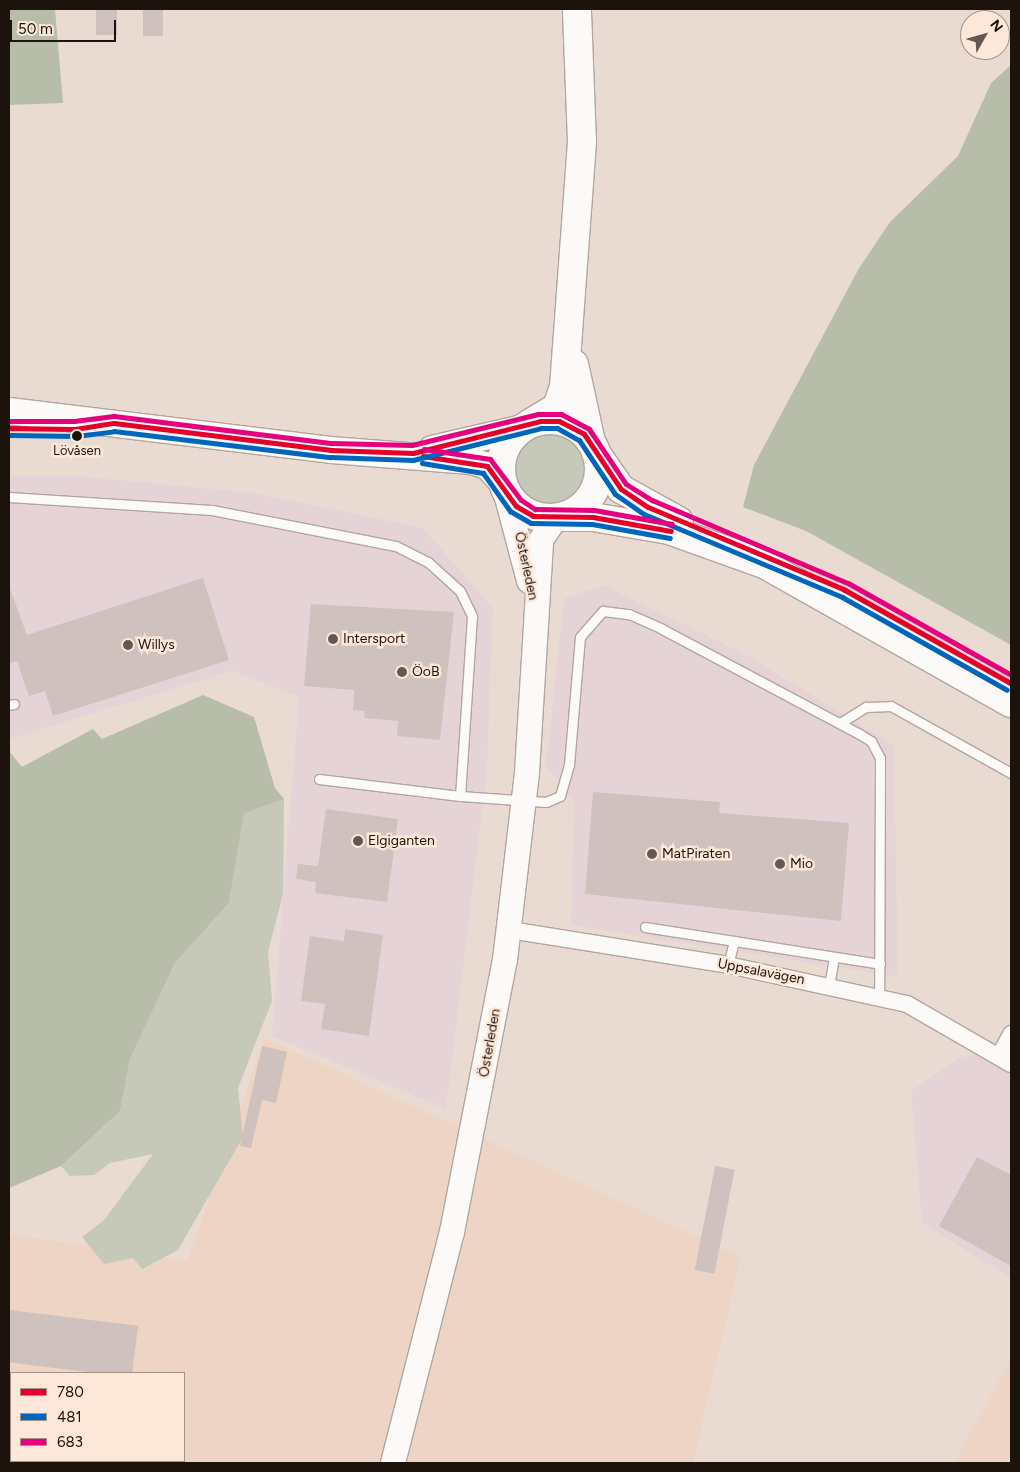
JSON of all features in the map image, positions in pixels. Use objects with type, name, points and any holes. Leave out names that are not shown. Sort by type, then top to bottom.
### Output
[{"type":"highway","points":[[577,9],[582,142],[568,338],[561,400],[549,414],[525,426],[503,454],[503,485],[524,512],[559,518],[593,518],[669,530],[764,564],[1011,703]]},
{"type":"highway","points":[[559,518],[577,510],[594,491],[599,475],[568,338]]},
{"type":"highway","points":[[525,426],[560,421],[578,428],[620,489],[648,507],[845,590],[1011,683]]},
{"type":"main road","points":[[9,411],[331,450],[414,453],[479,462],[503,485]]},
{"type":"main road","points":[[9,428],[75,429],[114,423]]},
{"type":"main road","points":[[414,453],[525,426]]},
{"type":"street","name":"Österleden","points":[[503,485],[536,615]]},
{"type":"street","name":"Österleden","points":[[393,1463],[452,1232],[510,930],[524,799],[541,540],[559,518]]},
{"type":"street","name":"Uppsalavägen","points":[[510,930],[728,965],[907,1004],[1006,1060],[1011,1034]]},
{"type":"lane","points":[[9,497],[212,510],[396,546],[428,562],[460,591],[472,616],[460,796]]},
{"type":"lane","points":[[319,779],[460,796],[554,800],[566,786],[580,636],[603,611],[629,614],[662,629],[840,723],[871,742],[880,758],[879,997]]},
{"type":"lane","points":[[840,723],[866,707],[891,706],[1011,773]]},
{"type":"lane","points":[[645,927],[880,964]]},
{"type":"lane","points":[[728,965],[734,941]]},
{"type":"lane","points":[[830,986],[834,957]]},
{"type":"shaded area","points":[[9,475],[78,476],[254,493],[423,528],[493,608],[487,770],[446,1109],[272,1036],[299,697],[232,671],[9,739]]},
{"type":"shaded area","points":[[603,585],[745,654],[894,745],[898,977],[571,925],[574,803],[546,765],[564,599]]},
{"type":"shaded area","points":[[265,1038],[741,1257],[693,1463],[9,1463],[9,1234],[187,1261]]},
{"type":"shaded area","points":[[1011,1047],[1011,1278],[922,1223],[911,1091],[959,1058]]},
{"type":"shaded area","points":[[1011,1358],[1011,1463],[954,1463]]},
{"type":"green space","points":[[9,9],[55,9],[63,103],[9,105]]},
{"type":"green space","points":[[1011,65],[1011,645],[806,531],[743,507],[754,465],[858,270],[890,222],[958,156],[991,83]]},
{"type":"green space","points":[[557,433],[570,439],[579,448],[583,454],[585,468],[583,482],[575,493],[564,501],[543,503],[536,501],[525,493],[517,482],[515,461],[517,454],[525,443],[536,435]]},
{"type":"green space","points":[[203,695],[254,717],[275,788],[284,799],[244,813],[229,903],[175,963],[130,1059],[120,1111],[61,1166],[9,1188],[9,751],[22,767],[93,729],[102,739]]},
{"type":"green space","points":[[284,799],[283,894],[268,952],[272,1001],[238,1088],[243,1137],[178,1250],[142,1269],[133,1258],[104,1264],[82,1237],[104,1220],[153,1154],[110,1163],[94,1175],[70,1176],[61,1166],[120,1111],[130,1059],[175,963],[229,903],[244,812]]},
{"type":"building","points":[[96,9],[117,9],[117,35],[96,35]]},
{"type":"building","points":[[143,9],[163,9],[163,36],[143,36]]},
{"type":"building","name":"Willys","points":[[203,578],[229,660],[53,716],[45,691],[29,696],[17,661],[9,664],[9,586],[27,635]]},
{"type":"building","name":"ÖoB","points":[[311,604],[454,612],[440,740],[397,736],[398,721],[364,718],[365,711],[353,710],[354,690],[304,686]]},
{"type":"building","points":[[593,792],[720,802],[719,813],[849,823],[841,921],[585,894]]},
{"type":"building","name":"Elgiganten","points":[[326,809],[398,819],[387,902],[315,893],[316,882],[296,879],[298,864],[318,866]]},
{"type":"building","points":[[345,929],[383,935],[369,1036],[321,1029],[325,1004],[301,1001],[310,936],[344,941]]},
{"type":"building","points":[[262,1046],[287,1052],[276,1103],[262,1100],[251,1148],[240,1146]]},
{"type":"building","points":[[977,1157],[1011,1175],[1011,1266],[939,1226]]},
{"type":"building","points":[[715,1166],[735,1170],[714,1274],[695,1270]]},
{"type":"building","points":[[9,1310],[138,1326],[132,1372],[87,1372],[9,1362]]},
{"type":"transit line","name":"683","points":[[9,421],[74,421],[114,416],[332,443],[412,445],[538,414],[561,414],[589,429],[626,484],[652,500],[848,583],[1011,675]]},
{"type":"transit line","name":"780","points":[[9,428],[75,429],[114,423],[331,450],[413,453],[540,421],[559,421],[584,434],[621,489],[648,507],[845,590],[1011,683]]},
{"type":"transit line","name":"481","points":[[9,435],[76,436],[114,431],[330,457],[413,460],[541,428],[557,428],[579,440],[615,494],[644,514],[842,597],[1007,690]]},
{"type":"transit line","name":"683","points":[[424,449],[490,459],[521,500],[535,509],[594,510],[672,524]]},
{"type":"transit line","name":"780","points":[[423,456],[487,466],[516,506],[533,516],[593,517],[671,531]]},
{"type":"transit line","name":"481","points":[[422,463],[483,473],[510,511],[531,523],[592,524],[670,538]]},
{"type":"place","name":"Lövåsen","points":[[77,436]]},
{"type":"place","name":"Intersport","points":[[333,639]]},
{"type":"place","name":"Willys","points":[[128,645]]},
{"type":"place","name":"ÖoB","points":[[402,672]]},
{"type":"place","name":"Elgiganten","points":[[358,841]]},
{"type":"place","name":"MatPiraten","points":[[652,854]]},
{"type":"place","name":"Mio","points":[[780,864]]}]
